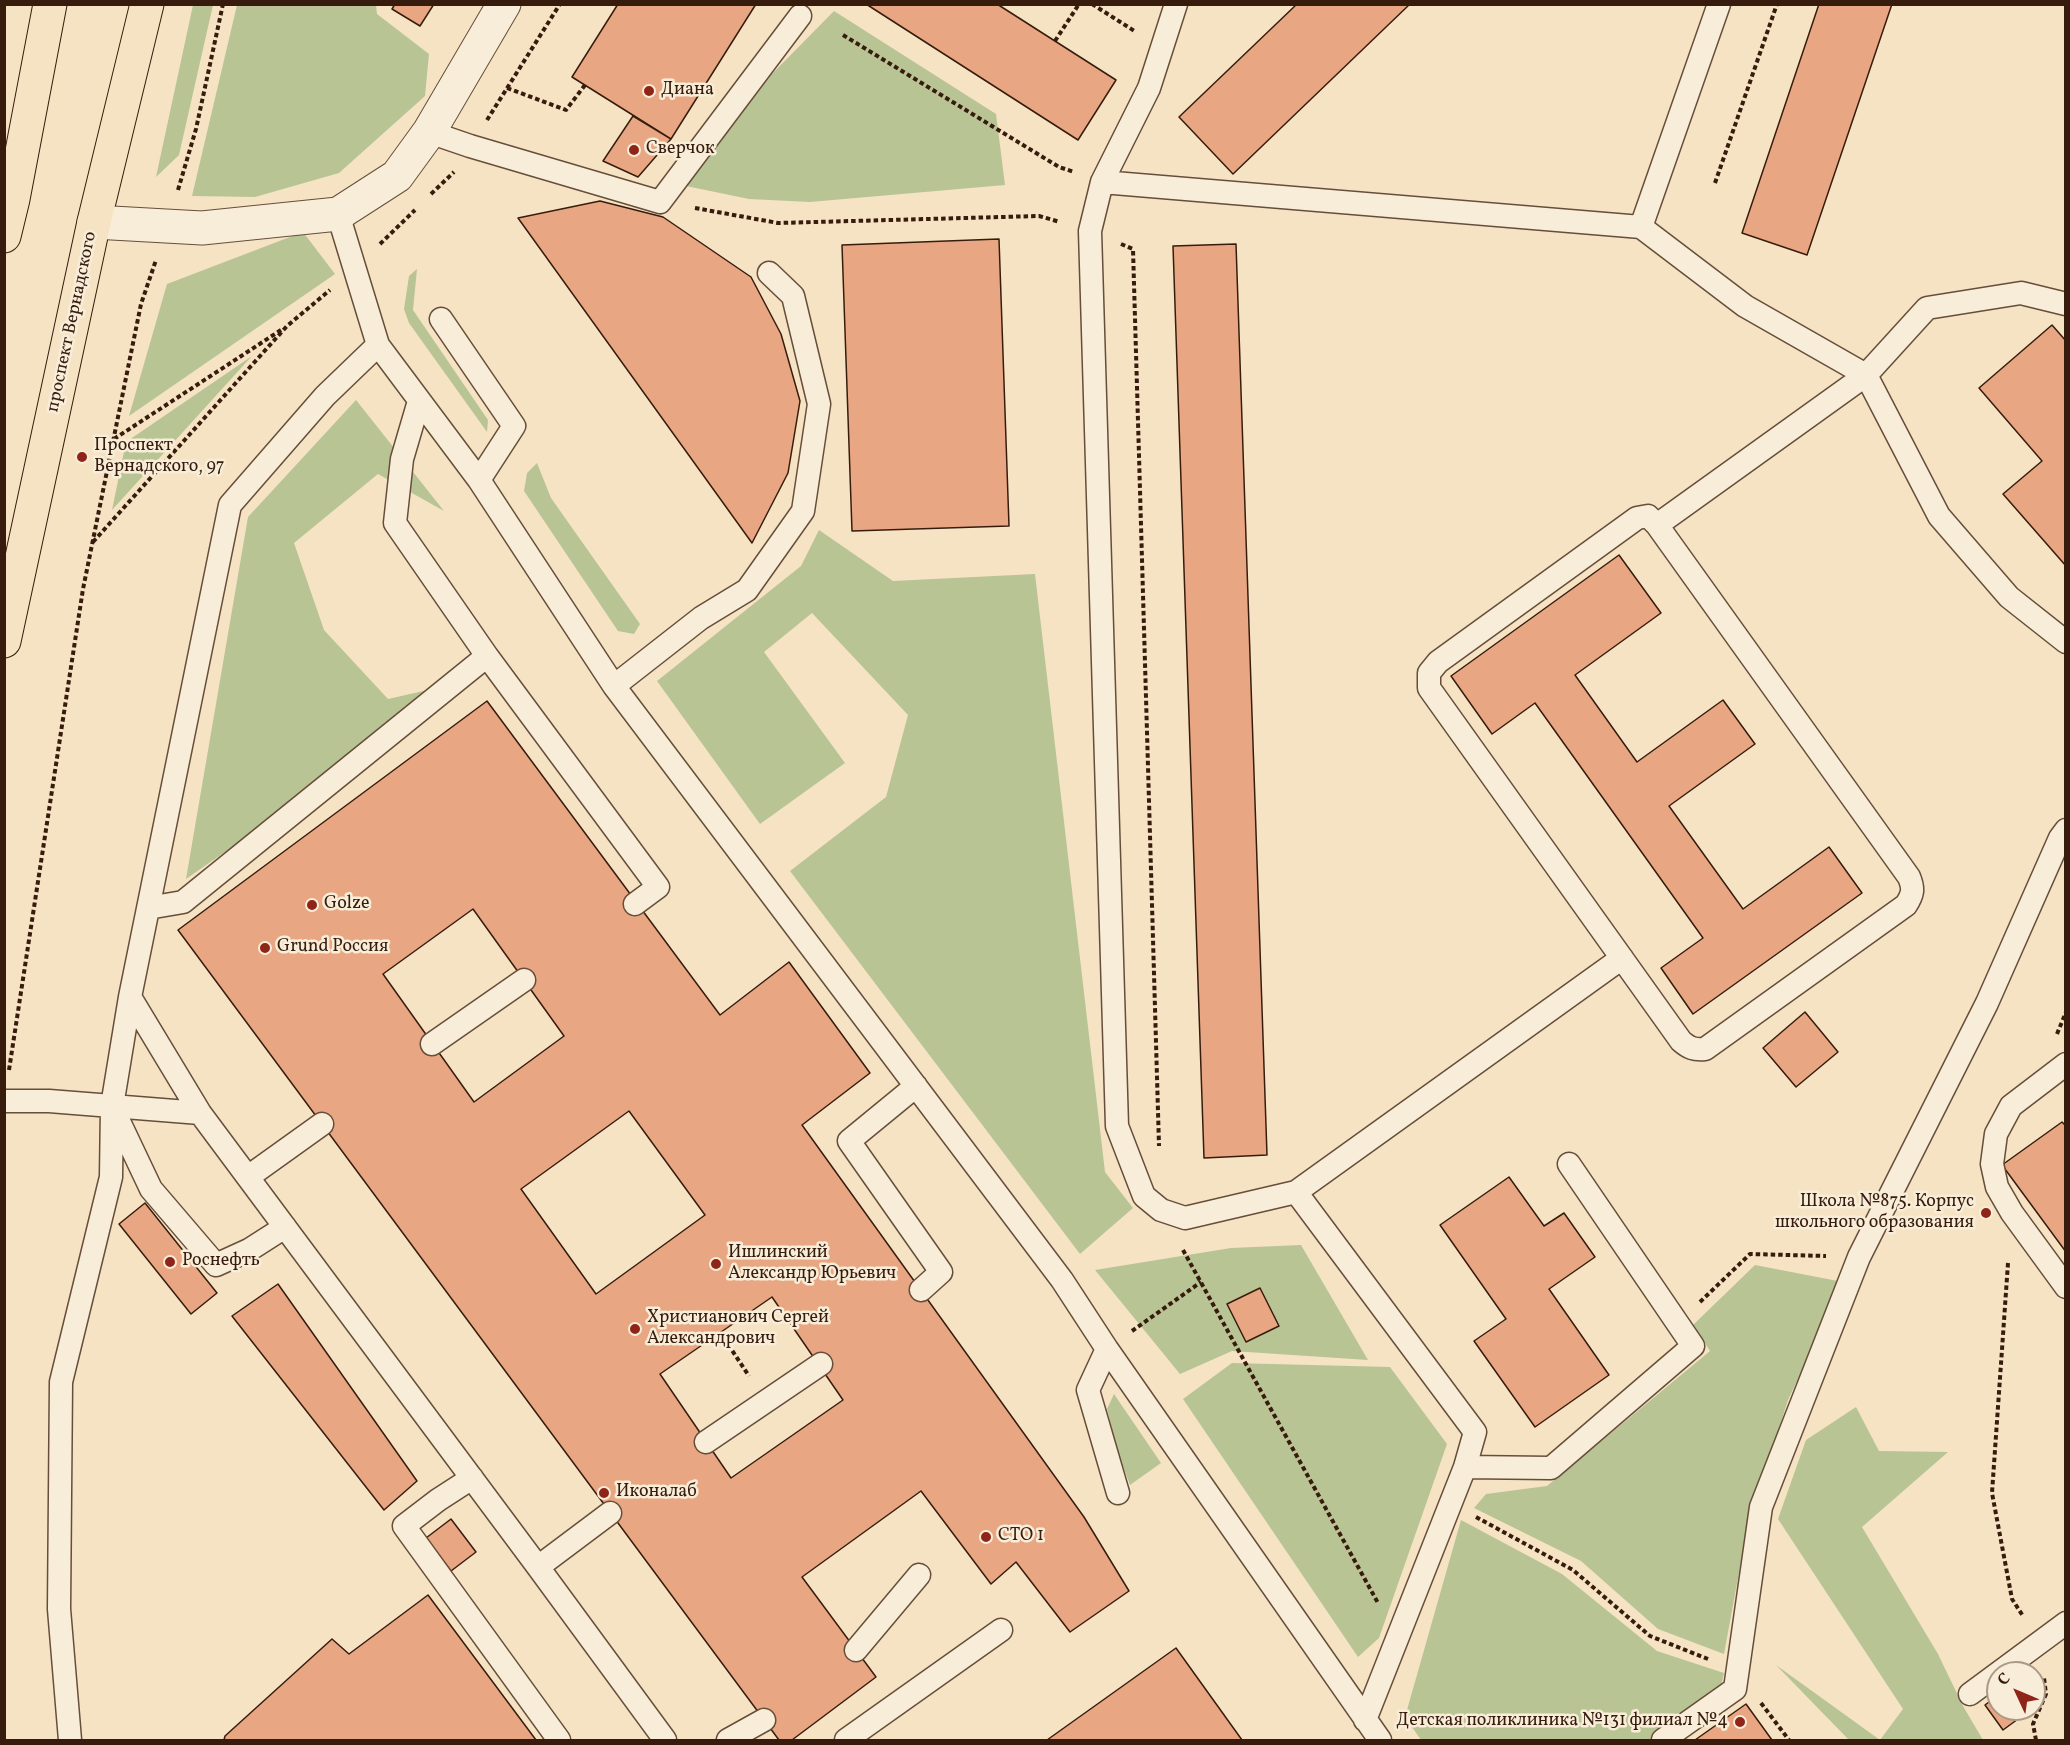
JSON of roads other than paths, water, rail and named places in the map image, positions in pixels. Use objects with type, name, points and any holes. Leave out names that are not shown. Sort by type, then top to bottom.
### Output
[{"type":"main road","points":[[4,236],[50,4]]},
{"type":"main road","name":"проспект Вернадского","points":[[4,641],[94,222],[147,4]]},
{"type":"street","points":[[94,222],[202,228],[338,214],[397,176],[429,132],[504,4]]},
{"type":"lane","points":[[1176,4],[1149,88],[1102,182],[1090,231],[1117,1126],[1144,1196],[1161,1210],[1185,1218],[1296,1192],[1622,958]]},
{"type":"lane","points":[[1641,227],[1719,4]]},
{"type":"lane","points":[[429,132],[660,202],[800,16]]},
{"type":"lane","points":[[1102,182],[1641,227],[1745,306],[1866,375],[1939,516],[2009,597],[2066,642]]},
{"type":"lane","points":[[338,214],[378,345],[479,480],[614,686],[1062,1280],[1107,1349],[1380,1740]]},
{"type":"lane","points":[[614,686],[701,618],[747,590],[803,511],[819,405],[793,296],[770,273]]},
{"type":"lane","points":[[1657,525],[1866,375],[1927,308],[2020,293],[2066,304]]},
{"type":"lane","points":[[441,319],[514,426],[479,480]]},
{"type":"lane","points":[[70,1740],[59,1610],[61,1382],[111,1177],[112,1106],[130,997],[230,505],[325,396],[378,345]]},
{"type":"lane","points":[[419,401],[402,459],[395,523],[487,656],[658,887],[635,904]]},
{"type":"lane","points":[[1648,516],[1657,525],[1909,877],[1913,886],[1912,895],[1906,904],[1705,1049],[1696,1050],[1688,1048],[1681,1041],[1429,688],[1429,673],[1438,662],[1637,518],[1648,516]]},
{"type":"lane","points":[[148,908],[183,902],[487,656]]},
{"type":"lane","points":[[1663,1740],[1735,1689],[1761,1507],[1859,1257],[1987,1003],[2060,838],[2066,830]]},
{"type":"lane","points":[[432,1044],[524,980]]},
{"type":"lane","points":[[130,997],[200,1113],[664,1740]]},
{"type":"lane","points":[[2066,1064],[2011,1106],[1996,1134],[1992,1164],[1997,1187],[2012,1213],[2066,1287]]},
{"type":"lane","points":[[916,1086],[849,1141],[941,1272],[921,1290]]},
{"type":"lane","points":[[4,1101],[49,1101],[200,1113]]},
{"type":"lane","points":[[112,1106],[151,1189],[216,1265],[249,1250],[285,1227]]},
{"type":"lane","points":[[248,1177],[322,1125]]},
{"type":"lane","points":[[1465,1467],[1551,1468],[1693,1346],[1569,1164]]},
{"type":"lane","points":[[1296,1192],[1475,1432],[1451,1504],[1365,1720]]},
{"type":"lane","points":[[1107,1349],[1088,1390],[1118,1493]]},
{"type":"lane","points":[[706,1442],[820,1364]]},
{"type":"lane","points":[[472,1478],[404,1526],[559,1740]]},
{"type":"lane","points":[[538,1567],[610,1513]]},
{"type":"lane","points":[[856,1650],[919,1575]]},
{"type":"lane","points":[[1970,1694],[2066,1623]]},
{"type":"lane","points":[[846,1740],[1001,1629]]},
{"type":"lane","points":[[728,1740],[764,1720]]},
{"type":"place","name":"Диана","points":[[649,91]]},
{"type":"place","name":"Сверчок","points":[[634,150]]},
{"type":"place","name":"Проспект Вернадского, 97","points":[[82,457]]},
{"type":"place","name":"Golze","points":[[312,905]]},
{"type":"place","name":"Grund Россия","points":[[265,948]]},
{"type":"place","name":"Школа №875. Корпус школьного образования","points":[[1986,1213]]},
{"type":"place","name":"Роснефть","points":[[170,1262]]},
{"type":"place","name":"Ишлинский Александр Юрьевич","points":[[716,1264]]},
{"type":"place","name":"Христианович Сергей Александрович","points":[[635,1329]]},
{"type":"place","name":"Иконалаб","points":[[604,1493]]},
{"type":"place","name":"СТО 1","points":[[986,1537]]},
{"type":"place","name":"Детская поликлиника №131 филиал №4","points":[[1740,1722]]}]
